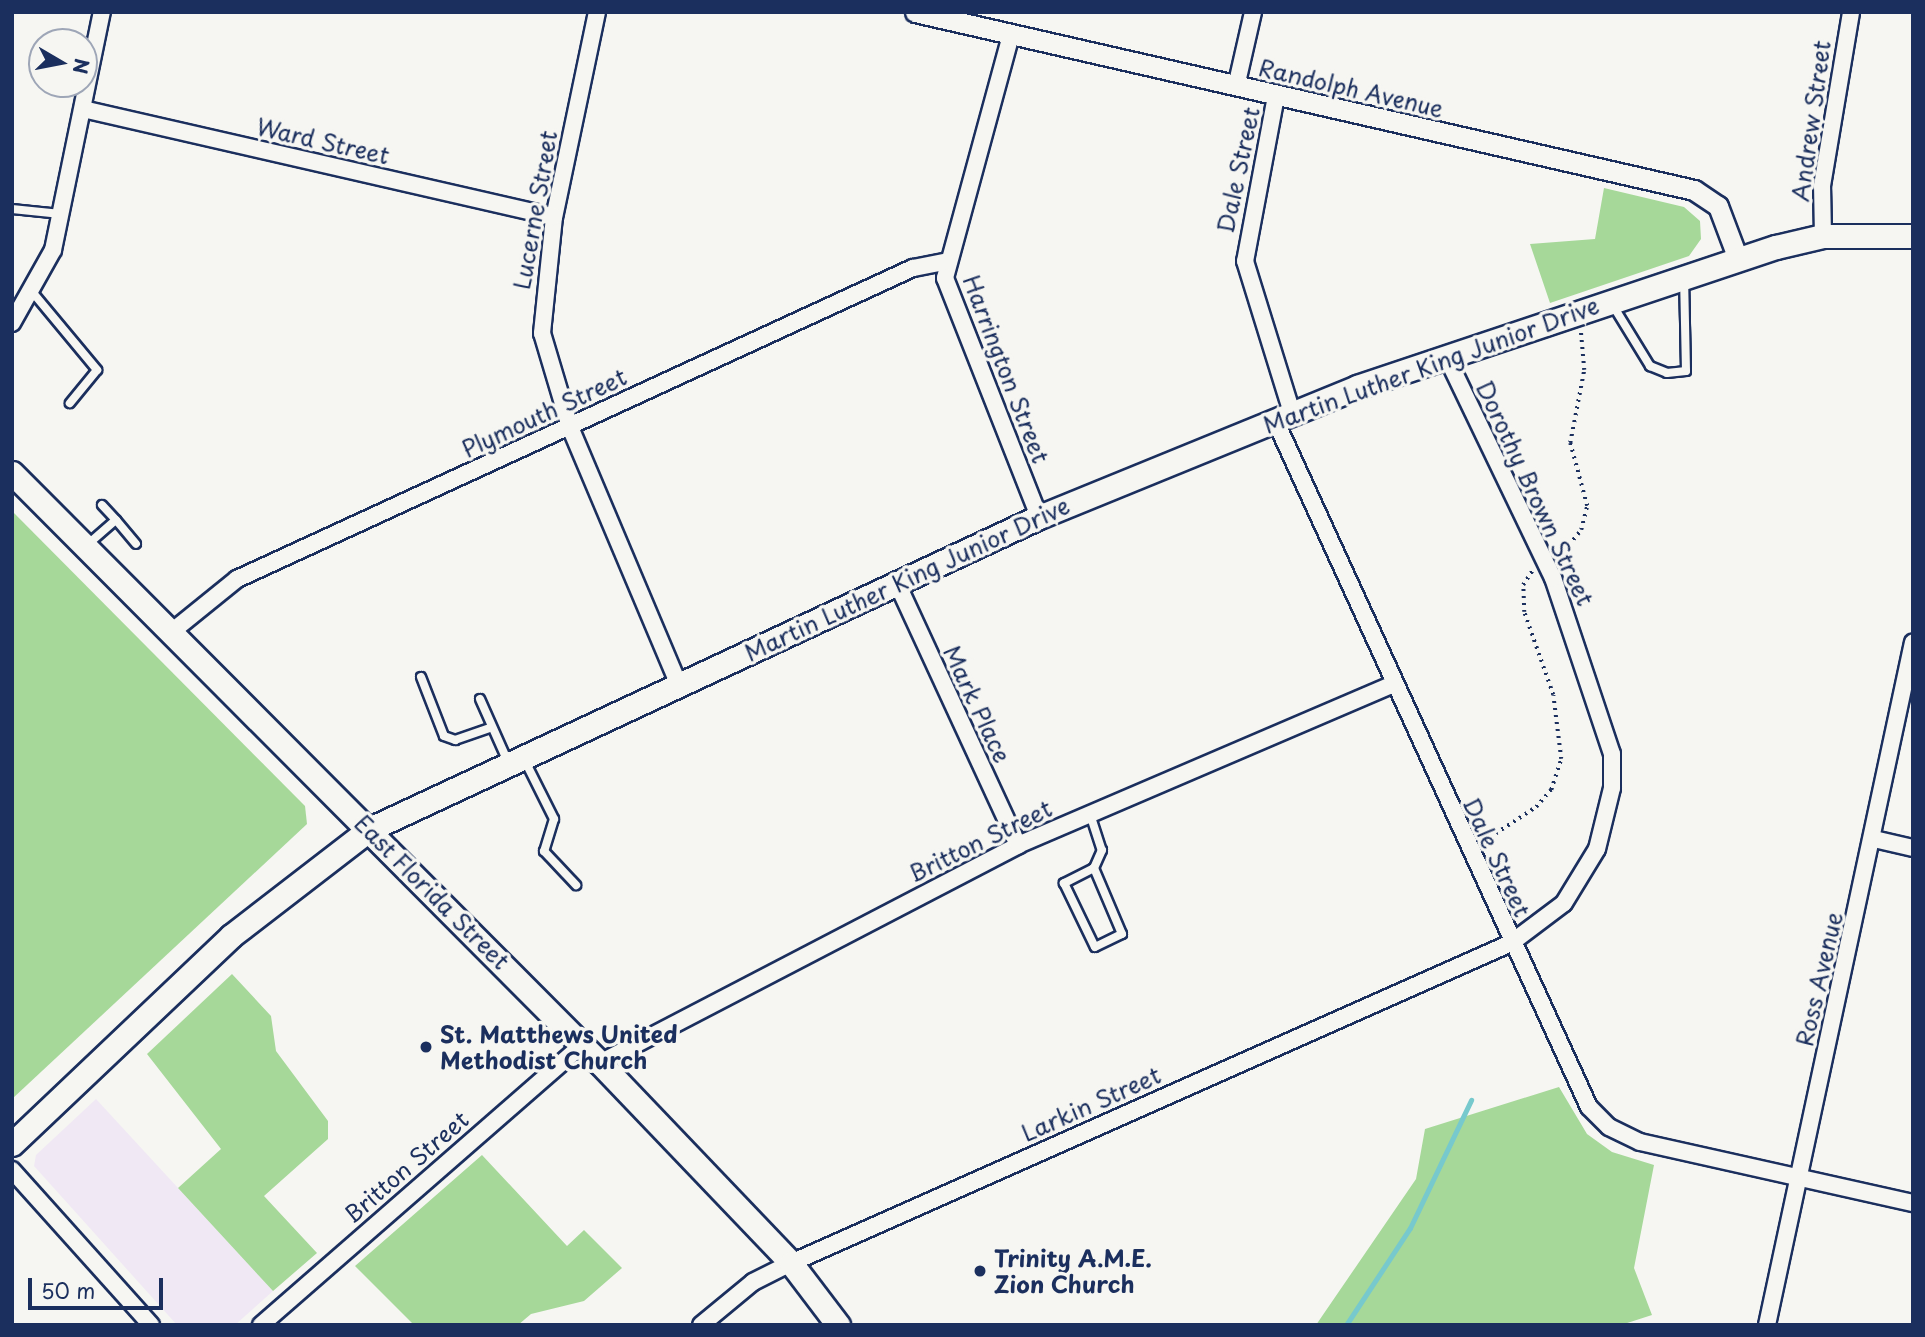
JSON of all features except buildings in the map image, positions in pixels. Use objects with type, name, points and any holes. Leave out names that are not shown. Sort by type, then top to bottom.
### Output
[{"type":"main road","name":"Martin Luther King Junior Drive","points":[[12,1144],[231,936],[370,829],[1039,517],[1283,417],[1446,356],[1738,258],[1823,236],[1913,236]]},
{"type":"main road","name":"East Florida Street","points":[[12,473],[174,630],[600,1063],[791,1263],[838,1325]]},
{"type":"street","points":[[12,323],[33,294],[61,214],[102,12]]},
{"type":"street","name":"Lucerne Street","points":[[597,12],[554,217],[542,333],[570,427],[679,685]]},
{"type":"street","name":"Randolph Avenue","points":[[915,12],[1694,190],[1718,206],[1738,258]]},
{"type":"street","points":[[1236,87],[1253,12]]},
{"type":"street","name":"Andrew Street","points":[[1823,236],[1822,186],[1851,12]]},
{"type":"street","name":"Harrington Street","points":[[1011,35],[945,262],[949,291],[1039,517]]},
{"type":"street","name":"Dale Street","points":[[1276,96],[1245,261],[1283,417],[1393,684],[1566,1065],[1608,1127],[1640,1142],[1913,1203]]},
{"type":"street","name":"Ward Street","points":[[82,109],[554,217]]},
{"type":"street","name":"Plymouth Street","points":[[174,630],[237,579],[913,268],[945,262]]},
{"type":"street","name":"Dorothy Brown Street","points":[[1446,356],[1553,578],[1612,754],[1607,817],[1585,875],[1564,903],[1511,943]]},
{"type":"street","name":"Mark Place","points":[[897,583],[1018,845]]},
{"type":"street","name":"Ross Avenue","points":[[1767,1325],[1874,839],[1913,642]]},
{"type":"street","name":"Britton Street","points":[[600,1063],[1018,845],[1393,684]]},
{"type":"street","points":[[1874,839],[1913,848]]},
{"type":"street","name":"Larkin Street","points":[[701,1325],[753,1282],[791,1263],[1511,943]]},
{"type":"street","name":"Britton Street","points":[[261,1325],[582,1045]]},
{"type":"street","points":[[12,1170],[151,1325]]},
{"type":"lane","points":[[12,209],[61,214]]},
{"type":"lane","points":[[1611,301],[1650,366],[1667,373],[1686,370],[1684,278]]},
{"type":"lane","points":[[33,294],[97,370],[70,403]]},
{"type":"lane","points":[[102,505],[136,544]]},
{"type":"lane","points":[[87,545],[116,520]]},
{"type":"lane","points":[[422,677],[444,736],[455,740],[492,727]]},
{"type":"lane","points":[[480,699],[492,727],[554,819],[544,851],[576,886]]},
{"type":"lane","points":[[1090,814],[1102,850],[1094,868],[1064,883],[1095,947],[1122,934],[1094,868]]},
{"type":"shaded area","points":[[96,1099],[273,1291],[235,1325],[177,1325],[34,1166],[36,1155]]},
{"type":"green space","points":[[1604,188],[1684,207],[1700,221],[1701,239],[1689,256],[1550,303],[1530,244],[1595,239]]},
{"type":"green space","points":[[12,511],[305,806],[307,824],[12,1099]]},
{"type":"green space","points":[[232,974],[271,1016],[276,1051],[328,1121],[328,1139],[264,1196],[317,1253],[273,1291],[178,1188],[221,1149],[147,1054]]},
{"type":"green space","points":[[1559,1087],[1587,1134],[1612,1152],[1654,1165],[1634,1268],[1652,1315],[1621,1325],[1316,1325],[1416,1179],[1425,1129]]},
{"type":"green space","points":[[482,1155],[567,1246],[584,1230],[622,1268],[584,1301],[531,1314],[518,1325],[414,1325],[355,1266]]},
{"type":"waterway","points":[[1346,1325],[1410,1228],[1471,1100]]},
{"type":"place","name":"St. Matthews United Methodist Church","points":[[426,1047]]},
{"type":"place","name":"Trinity A.M.E. Zion Church","points":[[980,1271]]}]
